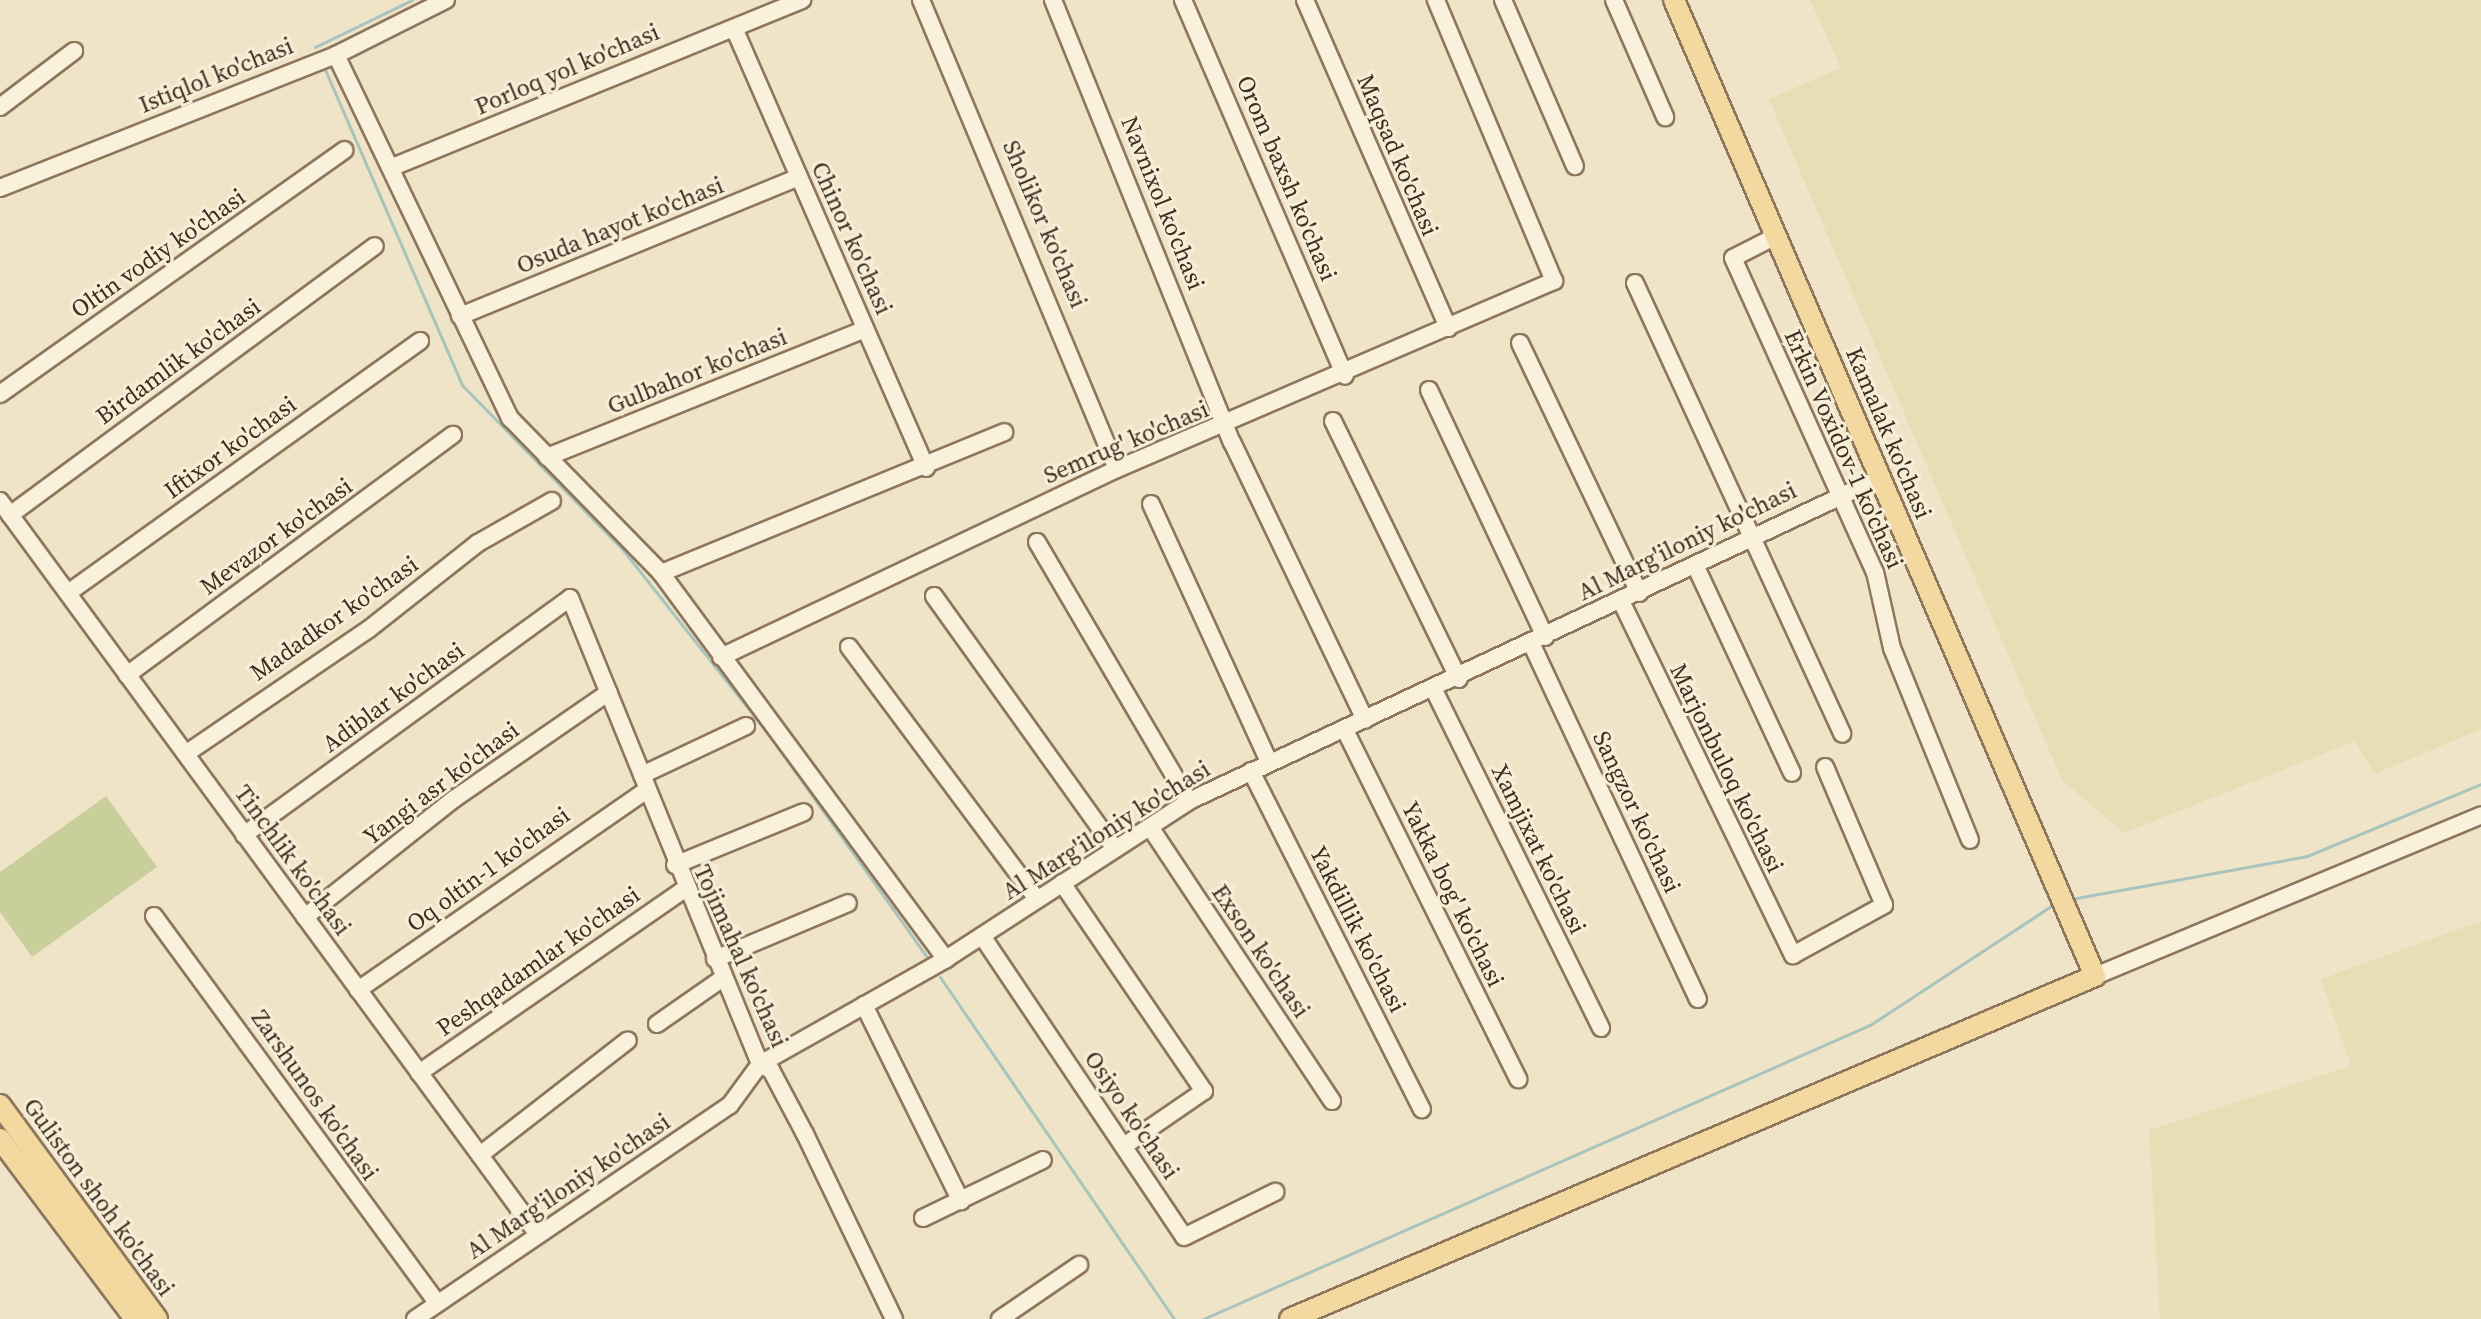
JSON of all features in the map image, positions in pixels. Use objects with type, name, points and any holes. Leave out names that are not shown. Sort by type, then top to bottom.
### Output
[{"type":"main road","name":"Kamalak ko'chasi","points":[[1674,0],[2095,976]]},
{"type":"main road","points":[[1290,1319],[2095,976]]},
{"type":"main road","name":"Guliston shoh ko'chasi","points":[[0,1105],[157,1319]]},
{"type":"main road","name":"Guliston shoh ko'chasi","points":[[0,1139],[135,1319]]},
{"type":"street","name":"Istiqlol ko'chasi","points":[[0,188],[336,55],[446,0]]},
{"type":"street","name":"Porloq yol ko'chasi","points":[[395,166],[802,0]]},
{"type":"street","name":"Sholikor ko'chasi","points":[[921,0],[1117,469]]},
{"type":"street","name":"Navnixol ko'chasi","points":[[1053,0],[1229,424]]},
{"type":"street","name":"Orom baxsh ko'chasi","points":[[1183,0],[1345,376]]},
{"type":"street","name":"Maqsad ko'chasi","points":[[1305,0],[1448,328]]},
{"type":"street","name":"Semrug' ko'chasi","points":[[721,657],[1117,469],[1345,376],[1554,281],[1436,0]]},
{"type":"street","points":[[1503,0],[1575,166]]},
{"type":"street","points":[[1614,0],[1665,117]]},
{"type":"street","name":"Chinor ko'chasi","points":[[734,28],[926,468]]},
{"type":"street","points":[[0,107],[74,51]]},
{"type":"street","points":[[336,55],[395,166],[492,389],[547,457],[661,573],[739,681],[847,816],[946,959]]},
{"type":"street","name":"Oltin vodiy ko'chasi","points":[[0,394],[344,150]]},
{"type":"street","name":"Osuda hayot ko'chasi","points":[[460,316],[799,177]]},
{"type":"street","name":"Erkin Voxidov-1 ko'chasi","points":[[1776,236],[1733,258],[1875,572],[1892,648],[1970,840]]},
{"type":"street","name":"Birdamlik ko'chasi","points":[[5,508],[375,246]]},
{"type":"street","points":[[1635,283],[1842,734]]},
{"type":"street","name":"Gulbahor ko'chasi","points":[[547,457],[865,329]]},
{"type":"street","name":"Iftixor ko'chasi","points":[[68,593],[420,341]]},
{"type":"street","points":[[1520,343],[1639,593]]},
{"type":"street","name":"Sangzor ko'chasi","points":[[1429,390],[1698,999]]},
{"type":"street","points":[[1333,421],[1459,679]]},
{"type":"street","points":[[1229,424],[1365,720]]},
{"type":"street","points":[[661,573],[926,468],[1004,432]]},
{"type":"street","name":"Mevazor ko'chasi","points":[[127,675],[453,435]]},
{"type":"street","name":"Al Marg'iloniy ko'chasi","points":[[415,1319],[537,1233],[730,1105],[760,1064],[946,959],[1189,801],[1269,762],[1459,679],[1696,567],[1749,537],[1839,494],[1880,478]]},
{"type":"street","name":"Madadkor ko'chasi","points":[[187,753],[369,629],[478,543],[552,501]]},
{"type":"street","points":[[1151,504],[1269,762]]},
{"type":"street","name":"Tinchlik ko'chasi","points":[[5,508],[537,1233]]},
{"type":"street","points":[[1037,542],[1189,801]]},
{"type":"street","points":[[1696,567],[1792,773]]},
{"type":"street","points":[[934,596],[1115,849]]},
{"type":"street","name":"Tojimahal ko'chasi","points":[[570,598],[675,865],[760,1064],[771,1070],[805,1134],[894,1319]]},
{"type":"street","name":"Adiblar ko'chasi","points":[[244,835],[570,598]]},
{"type":"street","name":"Marjonbuloq ko'chasi","points":[[1621,601],[1793,955],[1884,905],[1825,767]]},
{"type":"street","points":[[849,647],[1037,899]]},
{"type":"street","name":"Xamjixat ko'chasi","points":[[1434,690],[1601,1028]]},
{"type":"street","name":"Yangi asr ko'chasi","points":[[305,917],[454,799],[609,692]]},
{"type":"street","name":"Oq oltin-1 ko'chasi","points":[[358,990],[644,783],[746,726]]},
{"type":"street","name":"Yakka bog' ko'chasi","points":[[1345,730],[1518,1079]]},
{"type":"street","name":"Yakdillik ko'chasi","points":[[1251,771],[1422,1109]]},
{"type":"street","points":[[675,865],[804,812]]},
{"type":"street","points":[[2095,976],[2481,815]]},
{"type":"street","name":"Exson ko'chasi","points":[[1150,827],[1332,1101]]},
{"type":"street","points":[[1062,883],[1204,1091],[1124,1146]]},
{"type":"street","name":"Peshqadamlar ko'chasi","points":[[419,1073],[685,889]]},
{"type":"street","points":[[715,959],[848,903]]},
{"type":"street","name":"Zarshunos ko'chasi","points":[[154,916],[437,1303]]},
{"type":"street","name":"Osiyo ko'chasi","points":[[982,936],[1184,1237],[1275,1192]]},
{"type":"street","points":[[657,1024],[723,978]]},
{"type":"street","points":[[864,1005],[961,1201]]},
{"type":"street","points":[[480,1155],[628,1040]]},
{"type":"street","points":[[923,1218],[1043,1160]]},
{"type":"street","points":[[1000,1319],[1079,1265]]},
{"type":"shaded area","points":[[1810,0],[2481,0],[2481,729],[2375,774],[2355,741],[2124,833],[2062,780],[1769,99],[1841,68]]},
{"type":"shaded area","points":[[2481,921],[2481,1319],[2160,1319],[2149,1130],[2351,1066],[2321,979]]},
{"type":"green space","points":[[106,796],[157,867],[32,957],[0,912],[0,872]]},
{"type":"waterway","points":[[315,47],[412,0]]},
{"type":"waterway","points":[[323,65],[462,385],[623,550],[772,739],[929,960]]},
{"type":"waterway","points":[[2071,899],[2307,856],[2481,784]]},
{"type":"waterway","points":[[1203,1319],[1870,1025],[2056,903]]},
{"type":"waterway","points":[[940,977],[1174,1319]]}]
